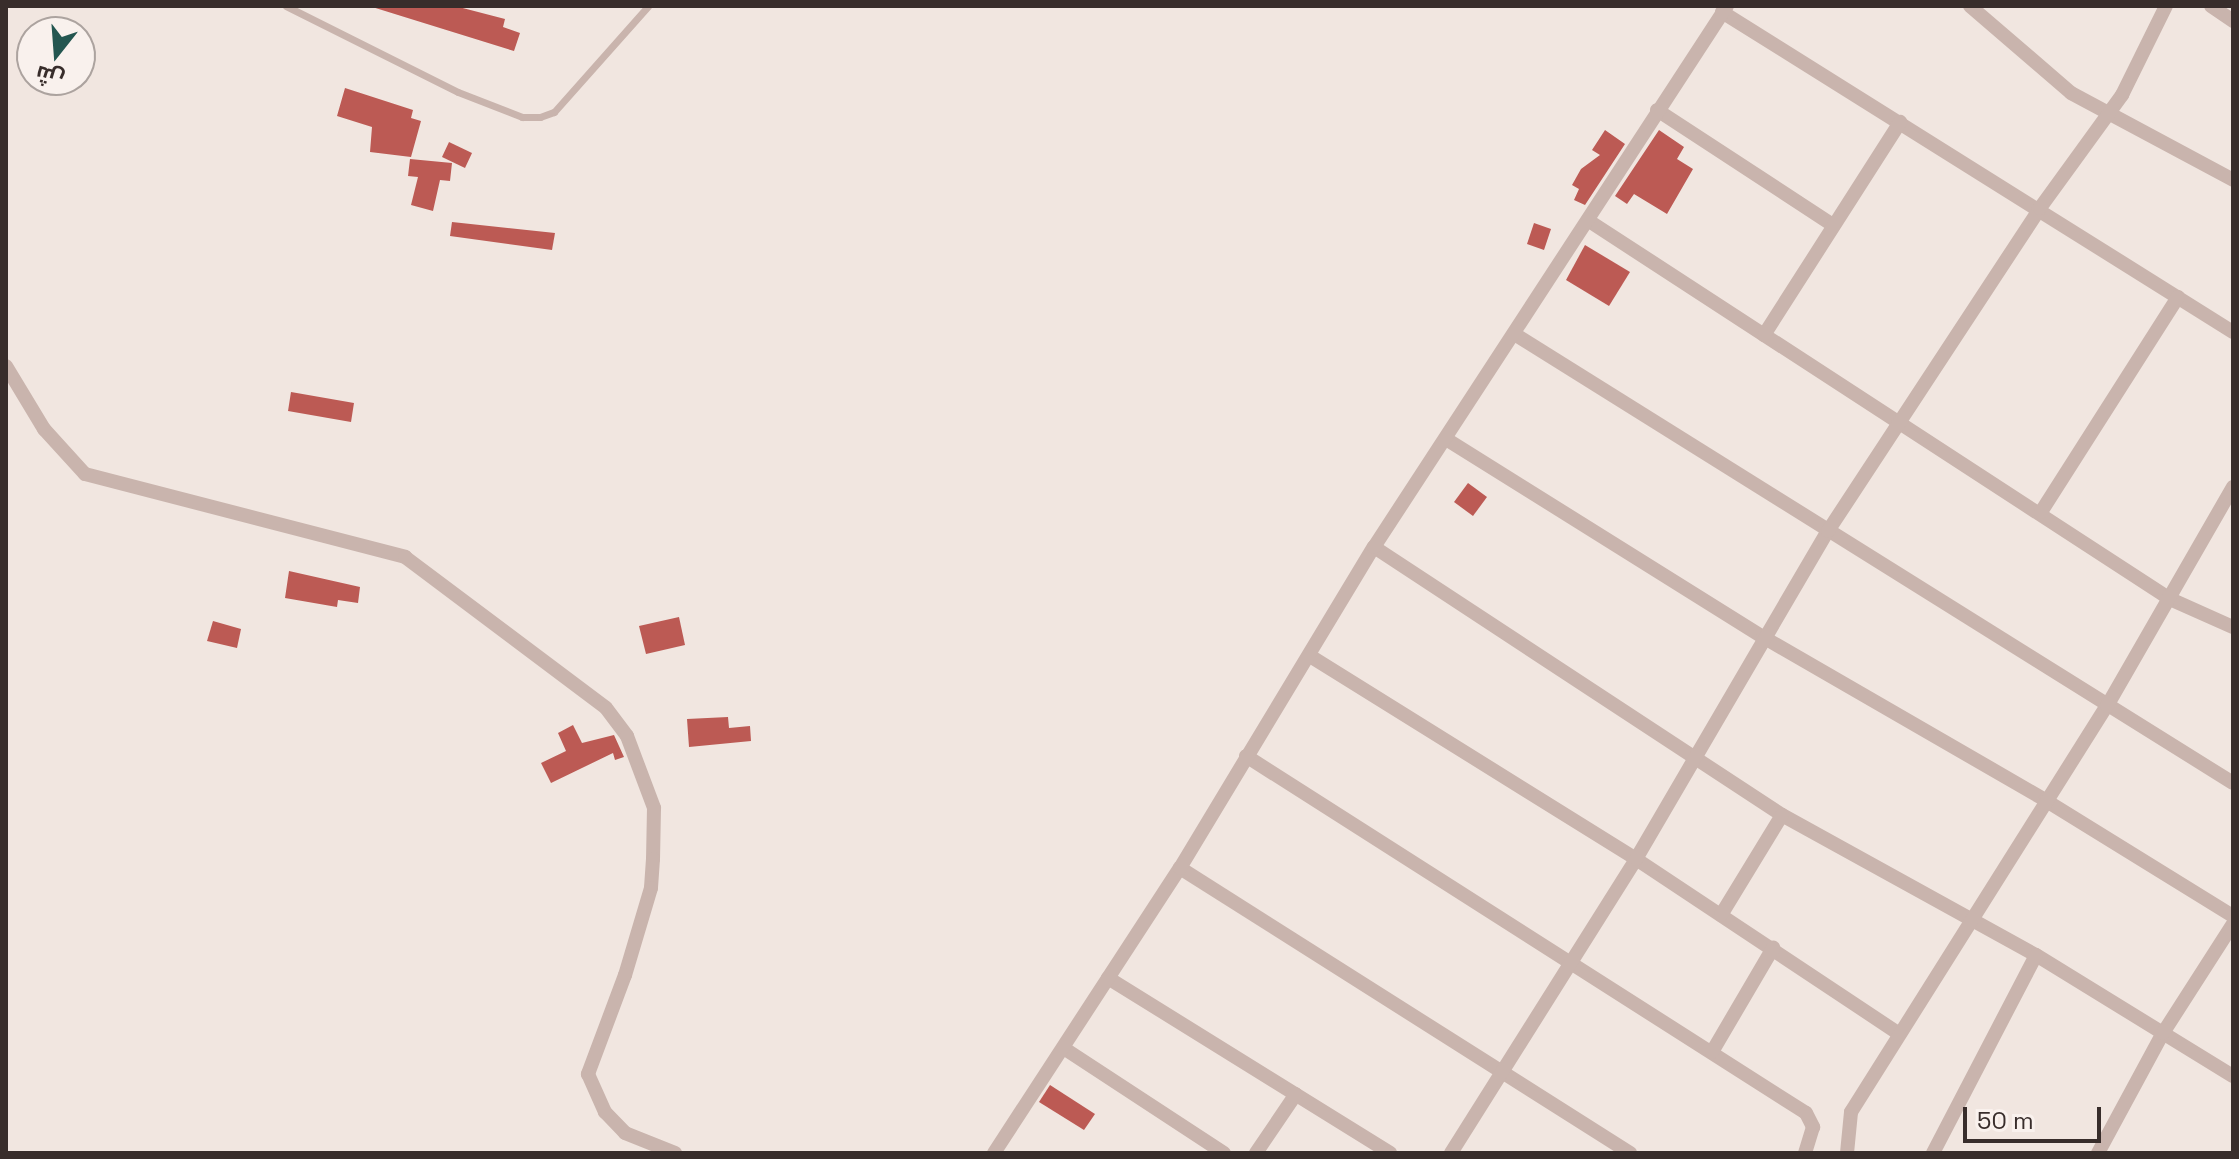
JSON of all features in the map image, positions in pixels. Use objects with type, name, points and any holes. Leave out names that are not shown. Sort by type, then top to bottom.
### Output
[{"type":"street","points":[[1970,6],[2071,93],[2233,180]]},
{"type":"street","points":[[1451,1153],[1636,859],[1763,637],[1828,531],[2040,208],[2109,113],[2166,6]]},
{"type":"street","points":[[2211,6],[2233,21]]},
{"type":"street","points":[[999,1151],[1180,868],[1374,547],[1516,335],[1724,9],[2233,332]]},
{"type":"street","points":[[1657,110],[1831,224]]},
{"type":"street","points":[[1764,335],[1831,224],[1900,122]]},
{"type":"street","points":[[1589,221],[1899,424],[2041,512],[2170,599],[2233,627]]},
{"type":"street","points":[[2041,512],[2178,297]]},
{"type":"street","points":[[1516,335],[2233,783]]},
{"type":"street","points":[[6,366],[44,429],[85,474],[405,557],[606,708],[627,736],[654,808],[653,859],[651,888],[625,975],[588,1074],[605,1112],[625,1133],[675,1153]]},
{"type":"street","points":[[1446,439],[1763,637],[2045,800],[2233,916]]},
{"type":"street","points":[[1847,1153],[1851,1112],[1971,917],[2107,706],[2233,487]]},
{"type":"street","points":[[1374,547],[1782,815],[1971,917],[2233,1076]]},
{"type":"street","points":[[1310,656],[1636,859],[1898,1033]]},
{"type":"street","points":[[1246,756],[1811,1118],[1805,1153]]},
{"type":"street","points":[[1721,915],[1782,815]]},
{"type":"street","points":[[1180,868],[1630,1153]]},
{"type":"street","points":[[2098,1153],[2163,1033],[2233,924]]},
{"type":"street","points":[[1712,1052],[1773,948]]},
{"type":"street","points":[[1933,1153],[2036,955]]},
{"type":"street","points":[[1108,978],[1390,1153]]},
{"type":"street","points":[[1065,1049],[1224,1153]]},
{"type":"street","points":[[1256,1153],[1296,1094]]},
{"type":"lane","points":[[286,6],[458,92],[522,117],[554,112],[648,6]]},
{"type":"building","points":[[369,6],[455,6],[505,19],[503,27],[520,33],[514,51]]},
{"type":"building","points":[[345,88],[413,110],[411,118],[421,121],[411,157],[370,152],[372,127],[337,116]]},
{"type":"building","points":[[1605,130],[1625,144],[1585,205],[1574,200],[1579,189],[1572,185],[1581,169],[1600,155],[1592,150]]},
{"type":"building","points":[[1659,130],[1684,147],[1677,159],[1693,169],[1667,214],[1634,194],[1627,204],[1615,196]]},
{"type":"building","points":[[449,142],[472,153],[465,168],[442,157]]},
{"type":"building","points":[[410,159],[452,163],[450,181],[440,180],[433,211],[411,205],[418,177],[408,176]]},
{"type":"building","points":[[452,222],[555,233],[552,250],[450,236]]},
{"type":"building","points":[[1534,223],[1551,229],[1544,250],[1527,244]]},
{"type":"building","points":[[1585,245],[1630,272],[1609,306],[1566,280]]},
{"type":"building","points":[[291,392],[354,403],[351,422],[288,411]]},
{"type":"building","points":[[1468,483],[1487,497],[1473,516],[1454,502]]},
{"type":"building","points":[[289,571],[360,587],[358,603],[338,600],[337,607],[285,598]]},
{"type":"building","points":[[679,617],[685,645],[646,654],[639,626]]},
{"type":"building","points":[[213,621],[241,629],[237,648],[207,641]]},
{"type":"building","points":[[728,717],[729,728],[750,726],[751,741],[689,747],[687,719]]},
{"type":"building","points":[[573,725],[582,743],[614,735],[624,757],[615,760],[613,753],[551,783],[541,763],[566,751],[558,733]]},
{"type":"building","points":[[1050,1085],[1095,1114],[1084,1130],[1039,1102]]}]
